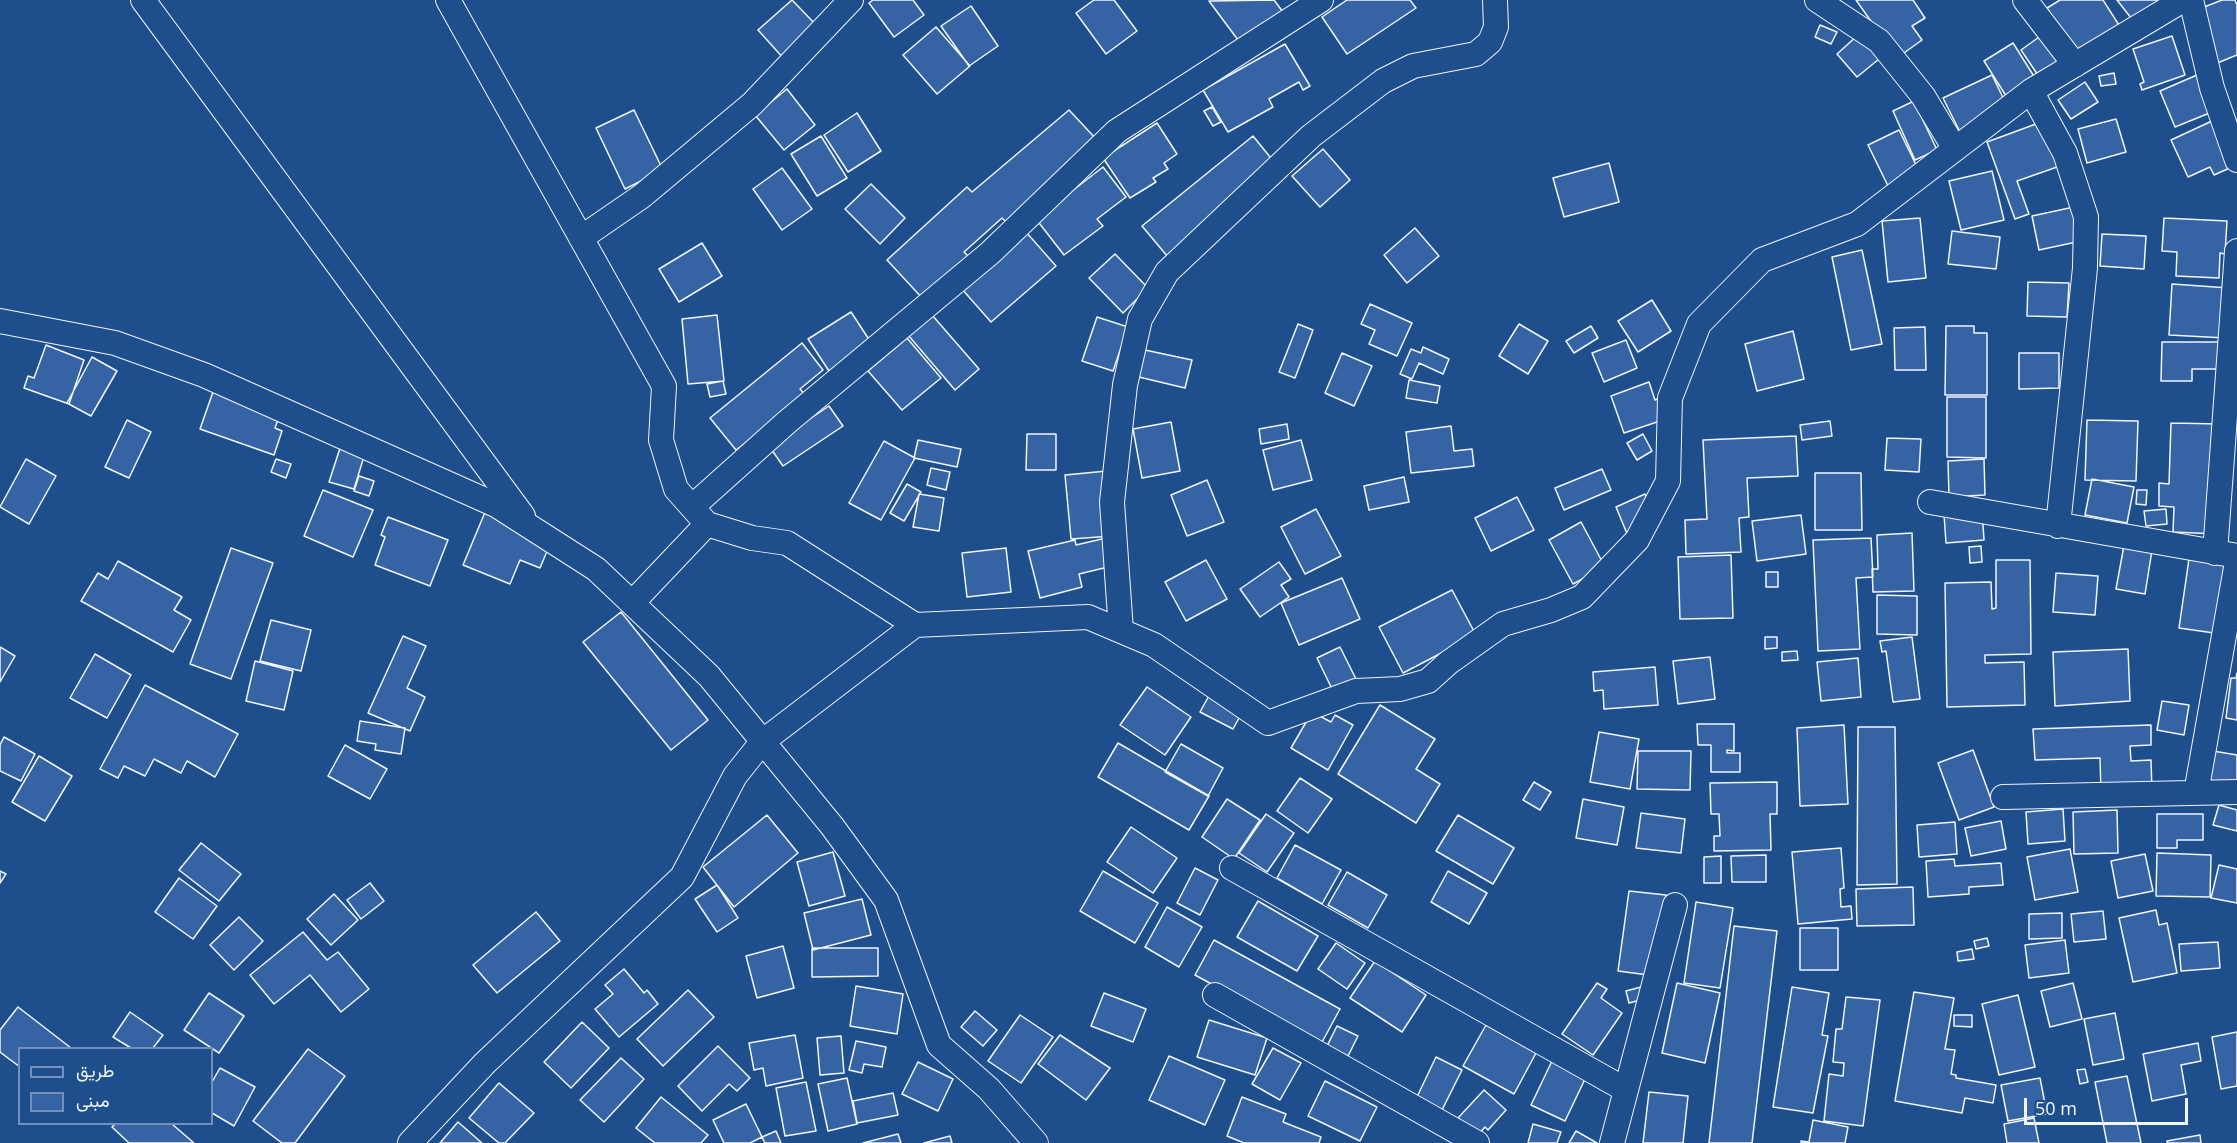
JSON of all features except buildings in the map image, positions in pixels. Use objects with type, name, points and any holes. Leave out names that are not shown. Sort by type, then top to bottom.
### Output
[{"type":"street","points":[[143,0],[531,527]]},
{"type":"street","points":[[448,0],[663,386],[661,440],[676,489],[699,516],[752,538],[786,543],[915,625]]},
{"type":"street","points":[[581,238],[642,196],[752,104],[851,0]]},
{"type":"street","points":[[632,603],[699,516],[787,422],[990,253],[1118,131],[1321,0]]},
{"type":"street","points":[[1121,631],[1112,502],[1125,385],[1140,319],[1167,272],[1311,136],[1383,81],[1413,66],[1476,54],[1490,42],[1496,27],[1495,0]]},
{"type":"street","points":[[1817,0],[1879,40],[1923,96],[1955,149]]},
{"type":"street","points":[[2025,0],[2075,65]]},
{"type":"street","points":[[410,1143],[485,1063],[682,877],[735,776],[762,742],[915,625],[1088,617],[1154,645],[1219,692],[1268,723],[1356,691],[1400,689],[1428,681],[1448,663],[1503,624],[1551,610],[1582,597],[1637,540],[1668,481],[1670,398],[1699,324],[1762,260],[1857,224],[2031,91],[2183,0]]},
{"type":"street","points":[[2191,0],[2212,88],[2237,160]]},
{"type":"street","points":[[2031,91],[2065,153],[2085,217],[2085,268],[2058,526]]},
{"type":"street","points":[[1930,502],[2226,554],[2237,252]]},
{"type":"street","points":[[0,321],[115,343],[204,375],[496,505],[596,569],[710,676],[832,826],[886,900],[939,1045],[989,1089],[1036,1143]]},
{"type":"street","points":[[2196,793],[2237,562]]},
{"type":"street","points":[[2003,796],[2237,792]]},
{"type":"street","points":[[1232,868],[1626,1090]]},
{"type":"street","points":[[1612,1143],[1676,905]]},
{"type":"street","points":[[1215,995],[1477,1143]]}]
